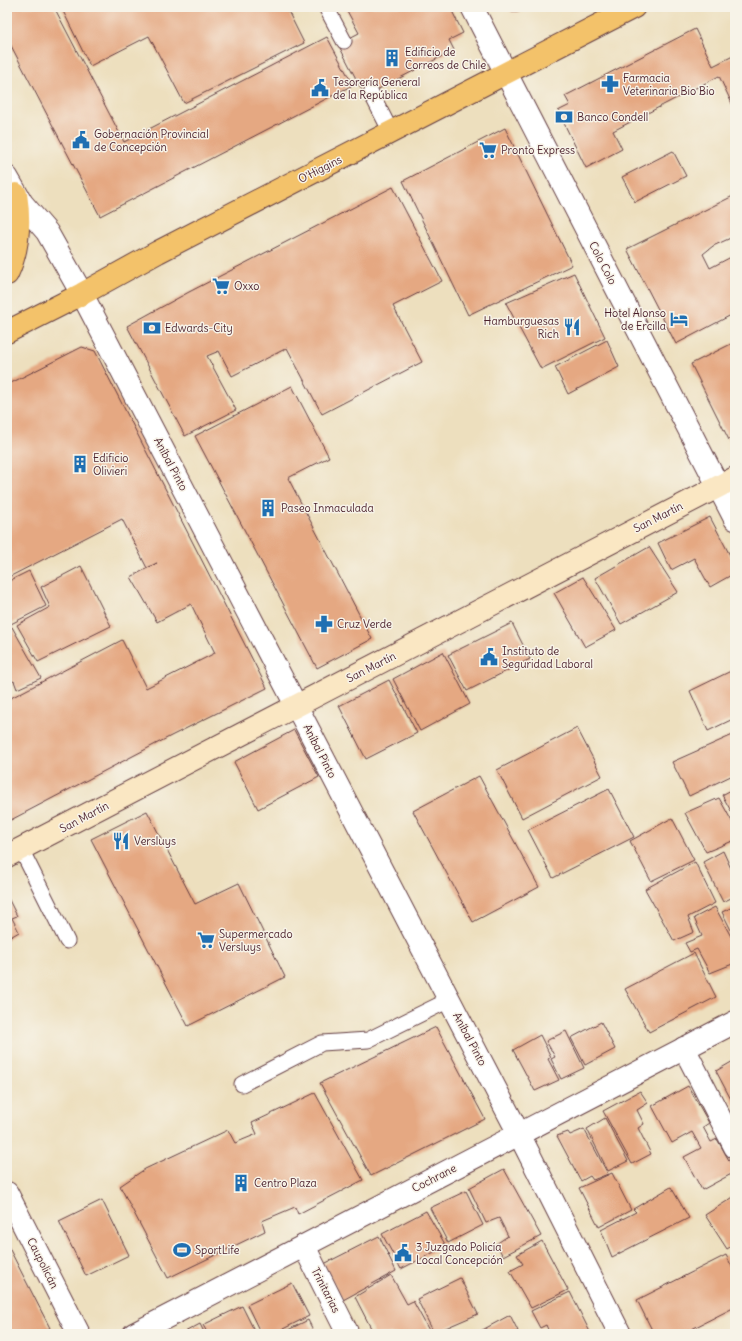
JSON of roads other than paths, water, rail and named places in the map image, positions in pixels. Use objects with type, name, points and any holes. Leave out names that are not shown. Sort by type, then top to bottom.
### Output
[{"type":"main road","name":"O'Higgins","points":[[7,332],[82,294],[158,252],[634,7]]},
{"type":"main road","points":[[7,274],[14,254],[18,229],[18,216],[11,185]]},
{"type":"main road","name":"San Martín","points":[[14,853],[727,482]]},
{"type":"street","name":"Colo Colo","points":[[472,7],[506,73],[727,482],[735,519]]},
{"type":"street","name":"Aníbal Pinto","points":[[11,185],[28,211],[47,232],[82,294],[519,1134],[620,1334]]},
{"type":"street","name":"Cochrane","points":[[134,1334],[735,1022]]},
{"type":"street","points":[[684,1048],[735,1147]]},
{"type":"street","name":"Caupolicán","points":[[7,1193],[79,1334]]},
{"type":"street","name":"Trinitarias","points":[[304,1246],[348,1334]]},
{"type":"lane","points":[[326,7],[344,42]]},
{"type":"lane","points":[[371,93],[391,132]]},
{"type":"lane","points":[[14,853],[67,941]]},
{"type":"lane","points":[[242,1084],[322,1042],[368,1040],[449,1000]]},
{"type":"place","name":"Edificio de Correos de Chile","points":[[392,58]]},
{"type":"place","name":"Farmacia Veterinaria Bio Bio","points":[[610,84]]},
{"type":"place","name":"Tesorería General de la República","points":[[320,88]]},
{"type":"place","name":"Banco Condell","points":[[564,117]]},
{"type":"place","name":"Gobernación Provincial de Concepción","points":[[81,140]]},
{"type":"place","name":"Pronto Express","points":[[488,150]]},
{"type":"place","name":"Oxxo","points":[[221,286]]},
{"type":"place","name":"Hotel Alonso de Ercilla","points":[[679,319]]},
{"type":"place","name":"Hamburguesas Rich","points":[[572,327]]},
{"type":"place","name":"Edwards-City","points":[[152,328]]},
{"type":"place","name":"Edificio Olivieri","points":[[80,464]]},
{"type":"place","name":"Paseo Inmaculada","points":[[268,508]]},
{"type":"place","name":"Cruz Verde","points":[[324,624]]},
{"type":"place","name":"Instituto de Seguridad Laboral","points":[[489,657]]},
{"type":"place","name":"Versluys","points":[[121,841]]},
{"type":"place","name":"Supermercado Versluys","points":[[206,940]]},
{"type":"place","name":"Centro Plaza","points":[[241,1183]]},
{"type":"place","name":"SportLife","points":[[182,1250]]},
{"type":"place","name":"3 Juzgado Policía Local Concepción","points":[[403,1253]]}]
